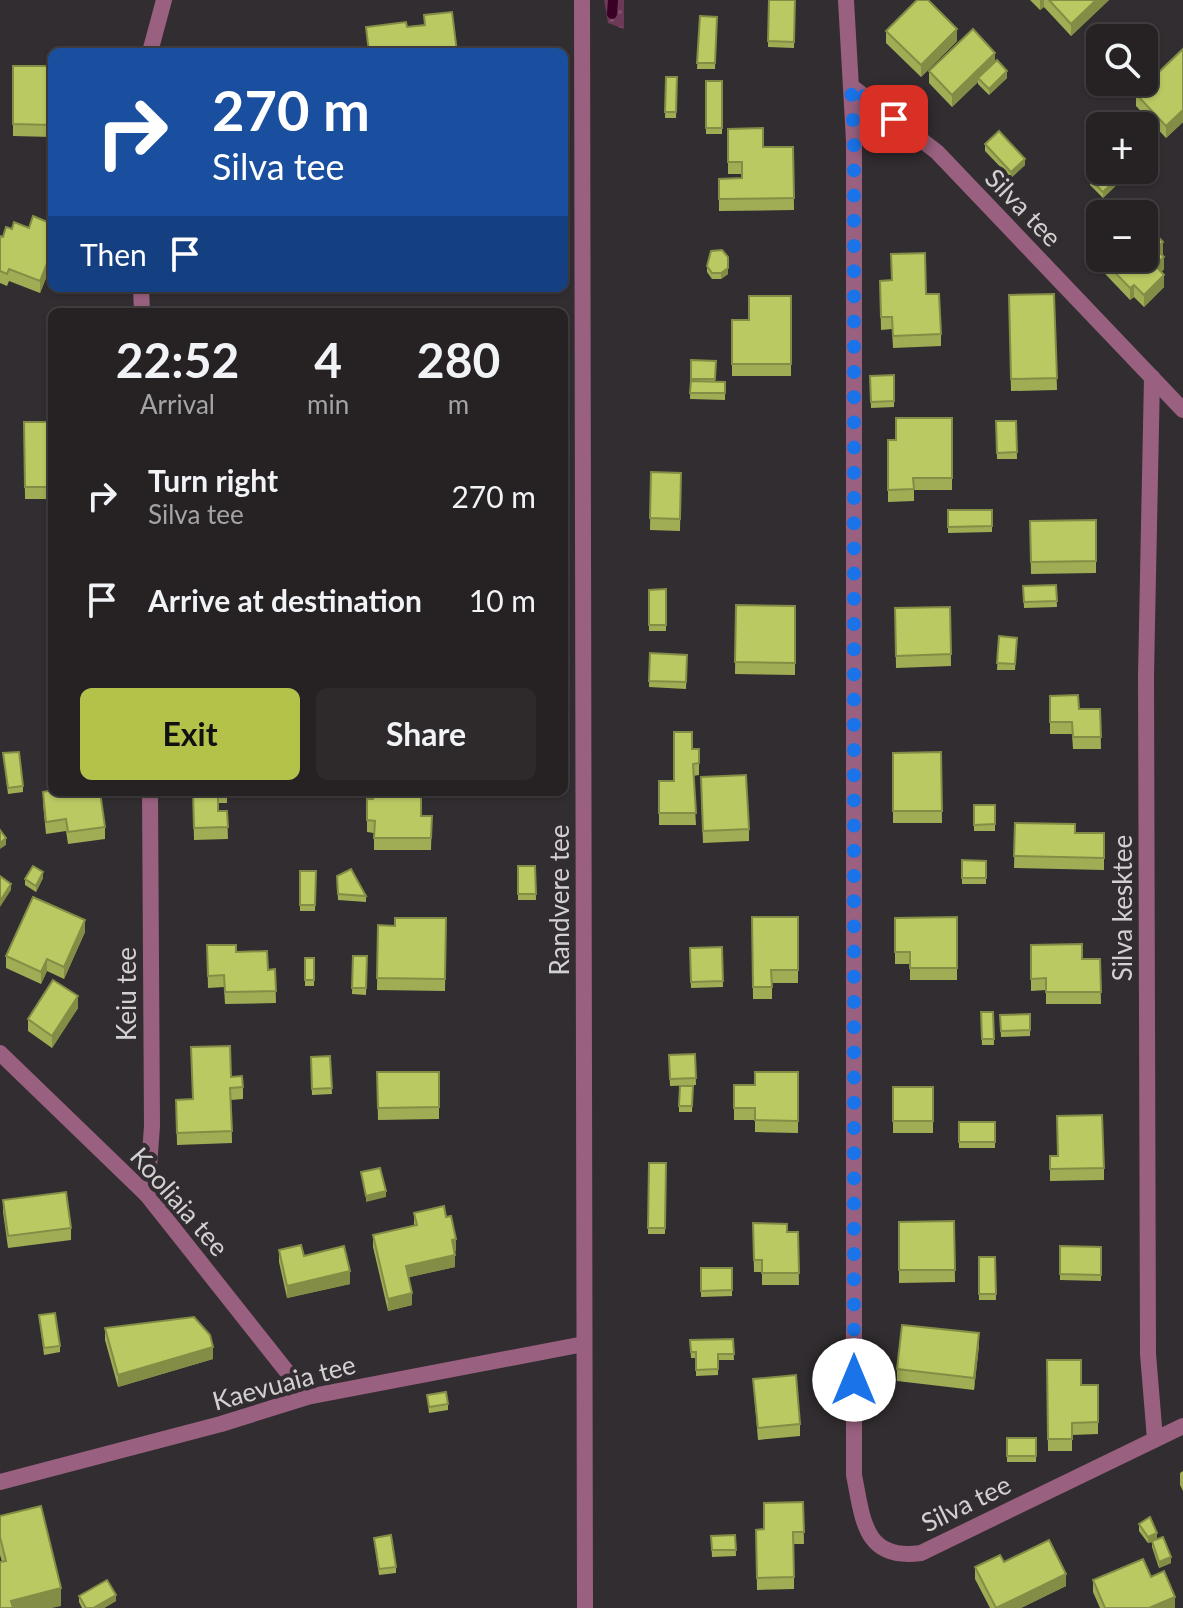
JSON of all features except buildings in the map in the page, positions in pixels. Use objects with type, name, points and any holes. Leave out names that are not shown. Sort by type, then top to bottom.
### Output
[{"type":"street","points":[[151,48],[164,0]]},
{"type":"street","name":"Randvere tee","points":[[582,0],[585,1608]]},
{"type":"street","name":"Silva tee","points":[[846,0],[854,141],[854,1475],[863,1521],[880,1549],[899,1556],[921,1553],[1183,1426]]},
{"type":"street","name":"Silva tee","points":[[851,86],[937,152],[1183,410]]},
{"type":"street","name":"Silva kesktee","points":[[1152,377],[1146,707],[1148,1354],[1155,1439]]},
{"type":"street","name":"Keiu tee","points":[[147,1195],[152,1126],[150,796]]},
{"type":"street","name":"Kooliaia tee","points":[[0,1053],[147,1195],[307,1397]]},
{"type":"street","name":"Kaevuaia tee","points":[[0,1482],[307,1397],[584,1344]]},
{"type":"shaded area","points":[[604,0],[624,0],[624,29],[608,23]]},
{"type":"waterway","points":[[612,14],[613,0]]},
{"type":"route","points":[[854,1380],[854,141],[851,86],[894,119]]}]
